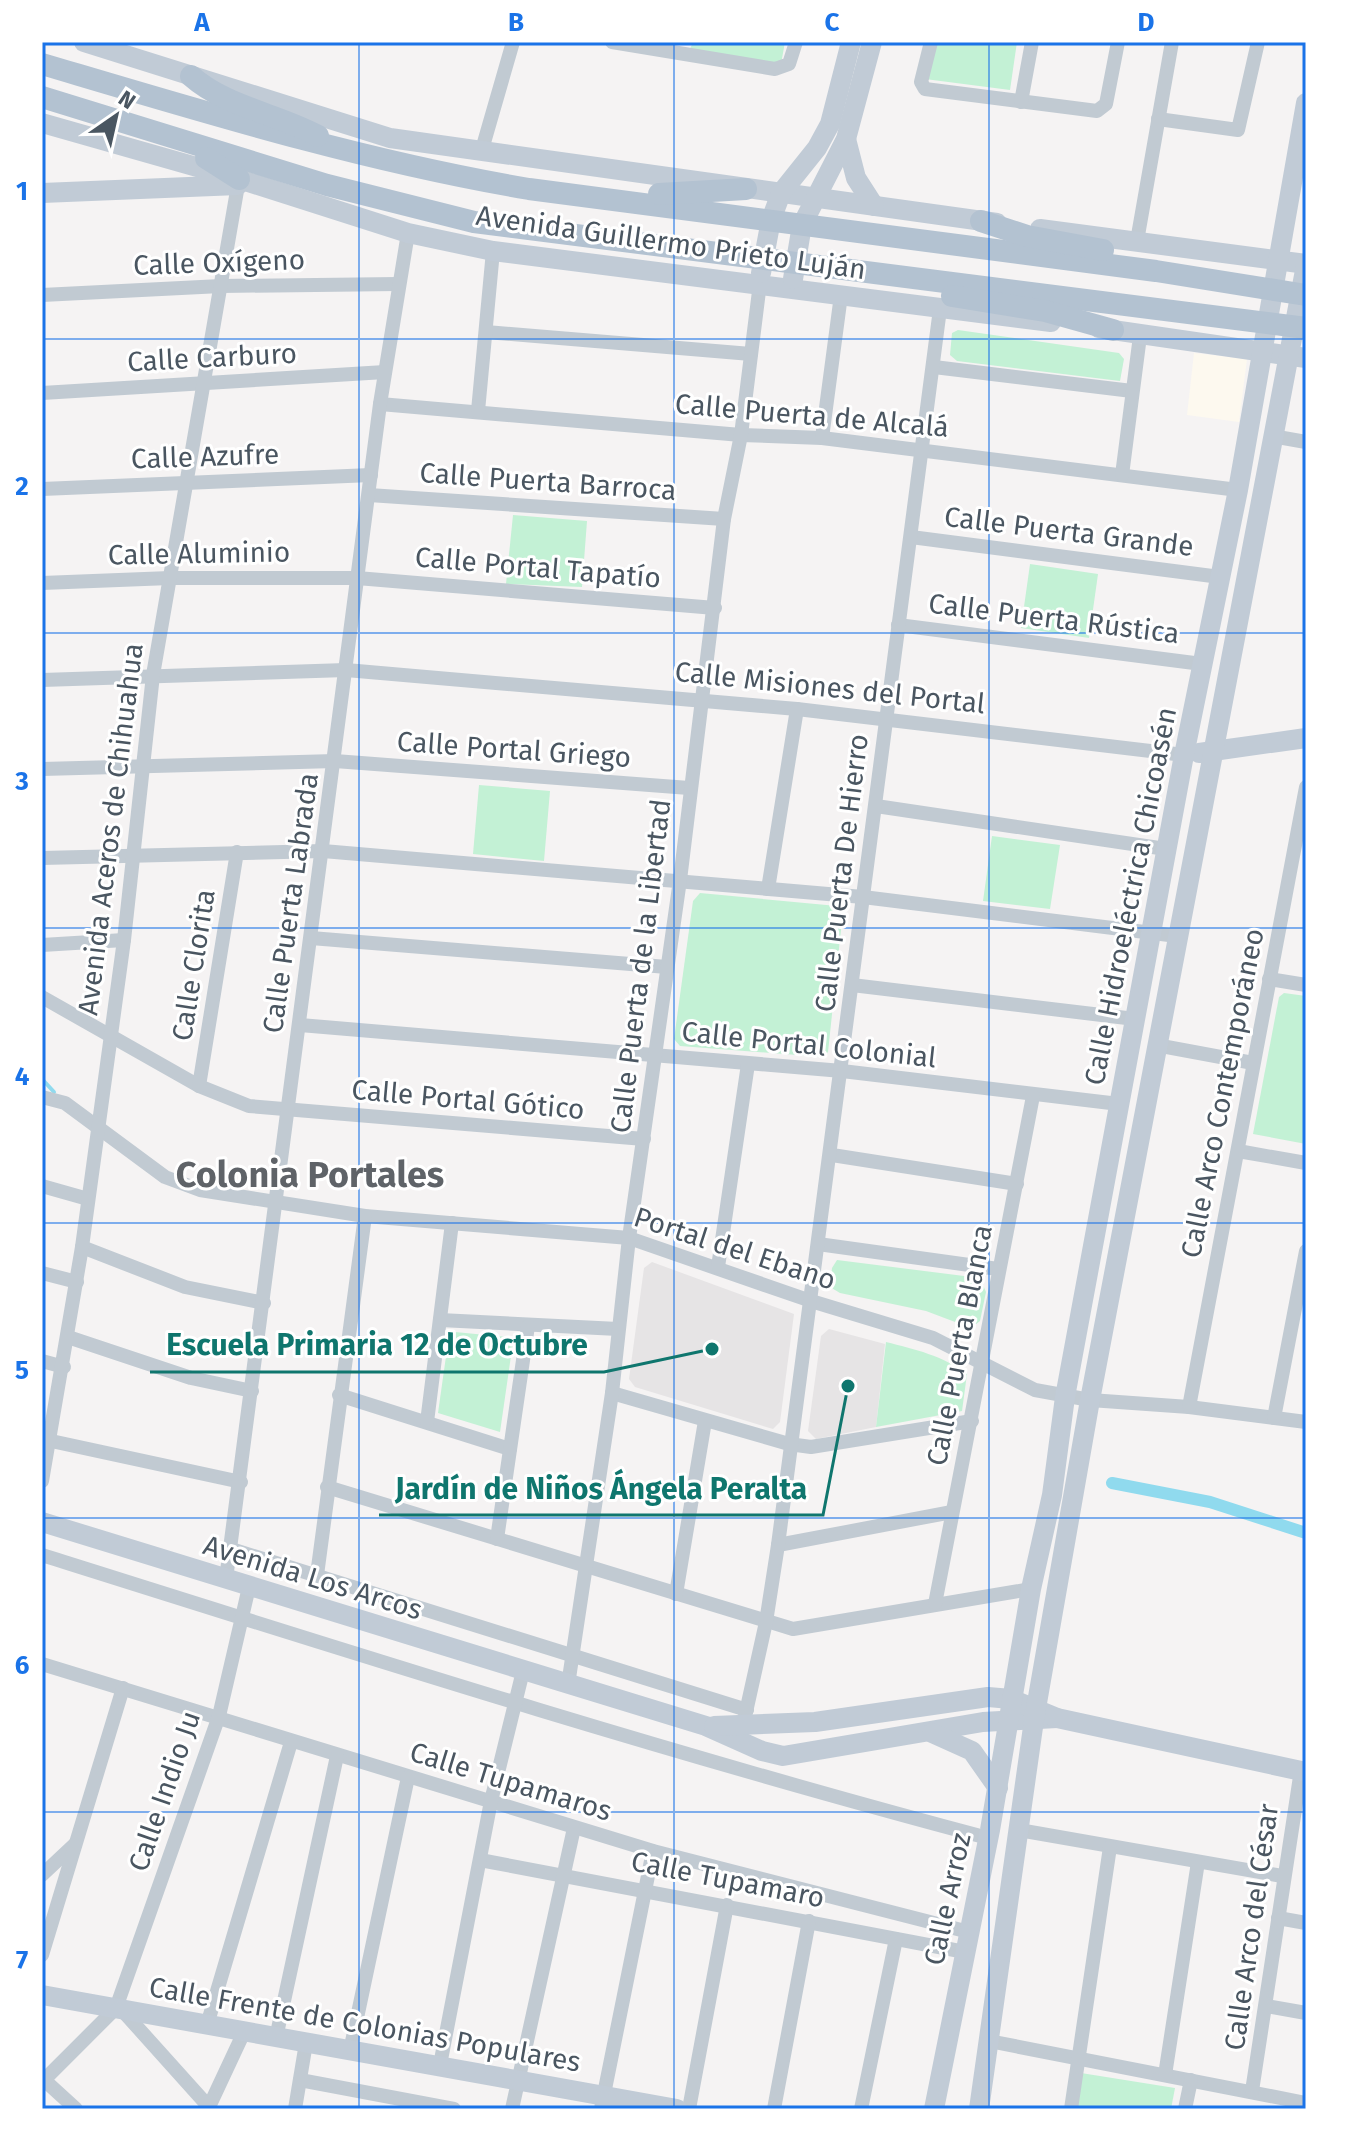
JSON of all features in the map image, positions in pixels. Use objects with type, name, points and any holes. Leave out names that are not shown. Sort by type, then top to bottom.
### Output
[{"type":"main road","name":"Avenida Guillermo Prieto Luján","points":[[42,64],[351,154],[427,172],[529,189],[1156,271],[1303,295]]},
{"type":"main road","points":[[191,76],[206,89],[285,119],[351,154]]},
{"type":"main road","name":"Avenida Guillermo Prieto Luján","points":[[42,97],[327,185],[474,222],[1300,327]]},
{"type":"main road","points":[[148,129],[229,169],[239,182]]},
{"type":"main road","points":[[529,189],[580,185],[663,194],[746,189]]},
{"type":"main road","points":[[981,221],[1027,236],[1097,249],[1156,271]]},
{"type":"main road","points":[[910,279],[955,297],[1045,311],[1113,330]]},
{"type":"street","points":[[84,42],[390,138],[481,153],[1306,264]]},
{"type":"street","points":[[481,153],[513,42]]},
{"type":"street","points":[[612,42],[690,49],[782,69],[789,64],[796,42]]},
{"type":"street","points":[[760,283],[771,220],[781,193],[817,148],[830,124],[851,42]]},
{"type":"street","points":[[792,288],[802,225],[814,198],[837,162],[846,139],[872,42]]},
{"type":"street","points":[[931,42],[921,82],[925,89],[1101,110],[1106,104],[1118,42]]},
{"type":"street","points":[[1021,102],[1032,42]]},
{"type":"street","points":[[1137,241],[1172,42]]},
{"type":"street","points":[[1158,119],[1234,132],[1238,130],[1258,42]]},
{"type":"street","name":"Calle Hidroeléctrica Chicoasén","points":[[1009,1709],[1052,1495],[1065,1397],[1166,849],[1238,490],[1276,259],[1306,103]]},
{"type":"street","name":"Avenida Guillermo Prieto Luján","points":[[42,123],[408,233],[493,251],[760,283],[1297,356]]},
{"type":"street","points":[[846,139],[856,178],[874,206]]},
{"type":"street","points":[[42,193],[239,182]]},
{"type":"street","name":"Avenida Aceros de Chihuahua","points":[[42,1481],[46,1440],[64,1367],[82,1247],[124,940],[153,675],[239,182]]},
{"type":"street","name":"Calle Puerta Labrada","points":[[226,1579],[380,404],[408,233]]},
{"type":"street","points":[[478,411],[493,251]]},
{"type":"street","name":"Calle Hidroeléctrica Chicoasén","points":[[1035,1714],[1211,751],[1272,436],[1297,356],[1306,264]]},
{"type":"street","name":"Calle Puerta de la Libertad","points":[[574,1656],[680,880],[724,519],[741,435],[760,283]]},
{"type":"street","name":"Calle Oxígeno","points":[[42,295],[221,286],[398,284]]},
{"type":"street","points":[[822,438],[841,295]]},
{"type":"street","name":"Calle Puerta De Hierro","points":[[743,1725],[766,1622],[778,1545],[789,1444],[832,1155],[940,309]]},
{"type":"street","points":[[486,332],[751,354]]},
{"type":"street","points":[[1122,475],[1140,336]]},
{"type":"street","points":[[934,367],[1132,391]]},
{"type":"street","name":"Calle Carburo","points":[[42,393],[385,372]]},
{"type":"street","name":"Calle Puerta de Alcalá","points":[[380,404],[741,435],[822,438],[1238,490]]},
{"type":"street","points":[[1272,436],[1306,442]]},
{"type":"street","name":"Calle Azufre","points":[[42,489],[371,475]]},
{"type":"street","name":"Calle Puerta Barroca","points":[[369,495],[724,519]]},
{"type":"street","name":"Calle Puerta Grande","points":[[911,537],[1220,577]]},
{"type":"street","name":"Calle Aluminio","points":[[42,583],[170,578],[357,578]]},
{"type":"street","name":"Calle Portal Tapatío","points":[[357,578],[715,608]]},
{"type":"street","name":"Calle Puerta Rústica","points":[[898,625],[1202,664]]},
{"type":"street","name":"Calle Misiones del Portal","points":[[42,680],[346,670],[797,709],[1184,755],[1306,738]]},
{"type":"street","points":[[768,889],[797,709]]},
{"type":"street","name":"Calle Portal Griego","points":[[42,769],[335,761],[689,788]]},
{"type":"street","name":"Calle Arco Contemporáneo","points":[[1189,1407],[1306,787]]},
{"type":"street","points":[[876,806],[1166,849]]},
{"type":"street","points":[[42,858],[323,851],[863,897],[1177,936]]},
{"type":"street","name":"Calle Clorita","points":[[199,1086],[237,852]]},
{"type":"street","points":[[311,938],[667,967]]},
{"type":"street","points":[[42,945],[124,940]]},
{"type":"street","points":[[1269,979],[1306,985]]},
{"type":"street","points":[[852,985],[1135,1019]]},
{"type":"street","name":"Calle Portal Gótico","points":[[42,997],[199,1086],[249,1106],[644,1139]]},
{"type":"street","name":"Calle Portal Colonial","points":[[300,1025],[842,1071],[1119,1104]]},
{"type":"street","points":[[1156,1045],[1253,1063]]},
{"type":"street","points":[[718,1267],[748,1064]]},
{"type":"street","name":"Calle Puerta Blanca","points":[[935,1604],[1033,1096]]},
{"type":"street","name":"Portal del Ebano","points":[[42,1097],[65,1103],[96,1129],[165,1177],[200,1190],[365,1216],[629,1238],[811,1301],[933,1338],[1023,1386],[1065,1397],[1189,1407],[1306,1422]]},
{"type":"street","points":[[1238,1151],[1306,1163]]},
{"type":"street","points":[[832,1155],[1017,1184]]},
{"type":"street","points":[[42,1186],[88,1199]]},
{"type":"street","points":[[317,1575],[365,1216]]},
{"type":"street","points":[[427,1422],[452,1223]]},
{"type":"street","points":[[818,1244],[998,1269]]},
{"type":"street","points":[[82,1247],[185,1287],[264,1303]]},
{"type":"street","points":[[1274,1418],[1306,1251]]},
{"type":"street","points":[[42,1273],[77,1282]]},
{"type":"street","points":[[440,1320],[618,1329]]},
{"type":"street","points":[[497,1539],[528,1326]]},
{"type":"street","points":[[68,1337],[191,1378],[252,1391]]},
{"type":"street","points":[[42,1361],[64,1367]]},
{"type":"street","points":[[612,1393],[789,1444],[817,1447],[972,1421]]},
{"type":"street","points":[[339,1395],[510,1449]]},
{"type":"street","points":[[676,1594],[705,1421]]},
{"type":"street","points":[[46,1440],[241,1482]]},
{"type":"street","points":[[327,1487],[766,1622],[803,1629],[1031,1589]]},
{"type":"street","points":[[778,1545],[952,1512]]},
{"type":"street","name":"Avenida Los Arcos","points":[[42,1522],[706,1726],[815,1722],[988,1697],[1009,1709],[1304,1771]]},
{"type":"street","name":"Avenida Los Arcos","points":[[231,1549],[574,1656],[743,1725],[762,1751],[783,1756],[928,1732],[1009,1709]]},
{"type":"street","points":[[42,1555],[807,1790],[988,1838]]},
{"type":"street","name":"Calle Indio Ju","points":[[118,2008],[219,1716],[249,1587]]},
{"type":"street","points":[[568,1685],[574,1656]]},
{"type":"street","name":"Calle Tupamaros","points":[[42,1664],[219,1716],[291,1742],[574,1828],[967,1942]]},
{"type":"street","points":[[440,2065],[491,1801],[523,1671]]},
{"type":"street","points":[[42,1955],[123,1688]]},
{"type":"street","name":"Calle Arroz","points":[[934,2109],[998,1788],[1009,1709]]},
{"type":"street","name":"Calle Arroz","points":[[979,2109],[1035,1714]]},
{"type":"street","points":[[928,1732],[972,1751],[998,1788]]},
{"type":"street","points":[[207,2025],[291,1742]]},
{"type":"street","points":[[276,2038],[337,1756]]},
{"type":"street","name":"Calle Arco del César","points":[[1252,2091],[1267,2006],[1282,1876],[1304,1771]]},
{"type":"street","points":[[350,2051],[408,1777]]},
{"type":"street","points":[[512,2109],[574,1828]]},
{"type":"street","points":[[1019,1830],[1282,1876]]},
{"type":"street","points":[[1290,1831],[1306,1834]]},
{"type":"street","points":[[42,1875],[75,1844]]},
{"type":"street","points":[[1071,2109],[1110,1847]]},
{"type":"street","points":[[603,2102],[653,1851]]},
{"type":"street","name":"Calle Tupamaro","points":[[480,1860],[896,1939],[967,1942]]},
{"type":"street","points":[[1165,2075],[1198,1862]]},
{"type":"street","points":[[689,2109],[727,1905]]},
{"type":"street","points":[[1278,1918],[1306,1923]]},
{"type":"street","points":[[774,2109],[809,1921]]},
{"type":"street","points":[[861,2109],[896,1939]]},
{"type":"street","name":"Calle Frente de Colonias Populares","points":[[42,1995],[440,2065],[603,2102],[677,2109]]},
{"type":"street","points":[[1267,2006],[1306,2013]]},
{"type":"street","points":[[76,2109],[43,2080],[118,2008],[209,2108],[244,2032]]},
{"type":"street","points":[[989,2041],[1252,2091],[1278,2103],[1306,2103]]},
{"type":"street","points":[[295,2109],[306,2043]]},
{"type":"street","points":[[300,2080],[454,2109]]},
{"type":"street","points":[[1185,2109],[1191,2080]]},
{"type":"shaded area","points":[[1194,353],[1247,359],[1239,422],[1187,415]]},
{"type":"shaded area","points":[[652,1262],[794,1314],[780,1422],[773,1429],[635,1387],[629,1379],[644,1268]]},
{"type":"shaded area","points":[[829,1329],[885,1344],[876,1427],[816,1439],[808,1431],[821,1336]]},
{"type":"green space","points":[[693,42],[785,42],[781,64],[690,49]]},
{"type":"green space","points":[[934,42],[1017,42],[1010,90],[925,79]]},
{"type":"green space","points":[[958,330],[1119,353],[1124,359],[1120,381],[957,361],[950,355],[952,333]]},
{"type":"green space","points":[[513,515],[587,521],[582,587],[506,584]]},
{"type":"green space","points":[[1030,564],[1098,574],[1089,638],[1021,628]]},
{"type":"green space","points":[[479,785],[550,791],[544,861],[473,854]]},
{"type":"green space","points":[[992,836],[1060,845],[1050,909],[983,901]]},
{"type":"green space","points":[[700,893],[837,906],[843,911],[828,1052],[823,1057],[680,1046],[674,1039],[693,901]]},
{"type":"green space","points":[[1284,993],[1306,996],[1306,1144],[1253,1134],[1279,997]]},
{"type":"green space","points":[[837,1260],[980,1278],[986,1292],[980,1321],[971,1328],[926,1311],[840,1293],[830,1287],[832,1268]]},
{"type":"green space","points":[[455,1332],[507,1337],[513,1342],[500,1432],[438,1413],[449,1335]]},
{"type":"green space","points":[[886,1342],[939,1358],[967,1374],[962,1411],[876,1427]]},
{"type":"green space","points":[[1081,2073],[1175,2088],[1171,2109],[1077,2109]]},
{"type":"waterway","points":[[42,1079],[54,1092]]},
{"type":"waterway","points":[[1112,1483],[1210,1502],[1306,1533]]},
{"type":"place","name":"Escuela Primaria 12 de Octubre","points":[[712,1349]]},
{"type":"place","name":"Jardín de Niños Ángela Peralta","points":[[848,1386]]},
{"type":"district","name":"Colonia Portales","points":[[310,1174]]}]
